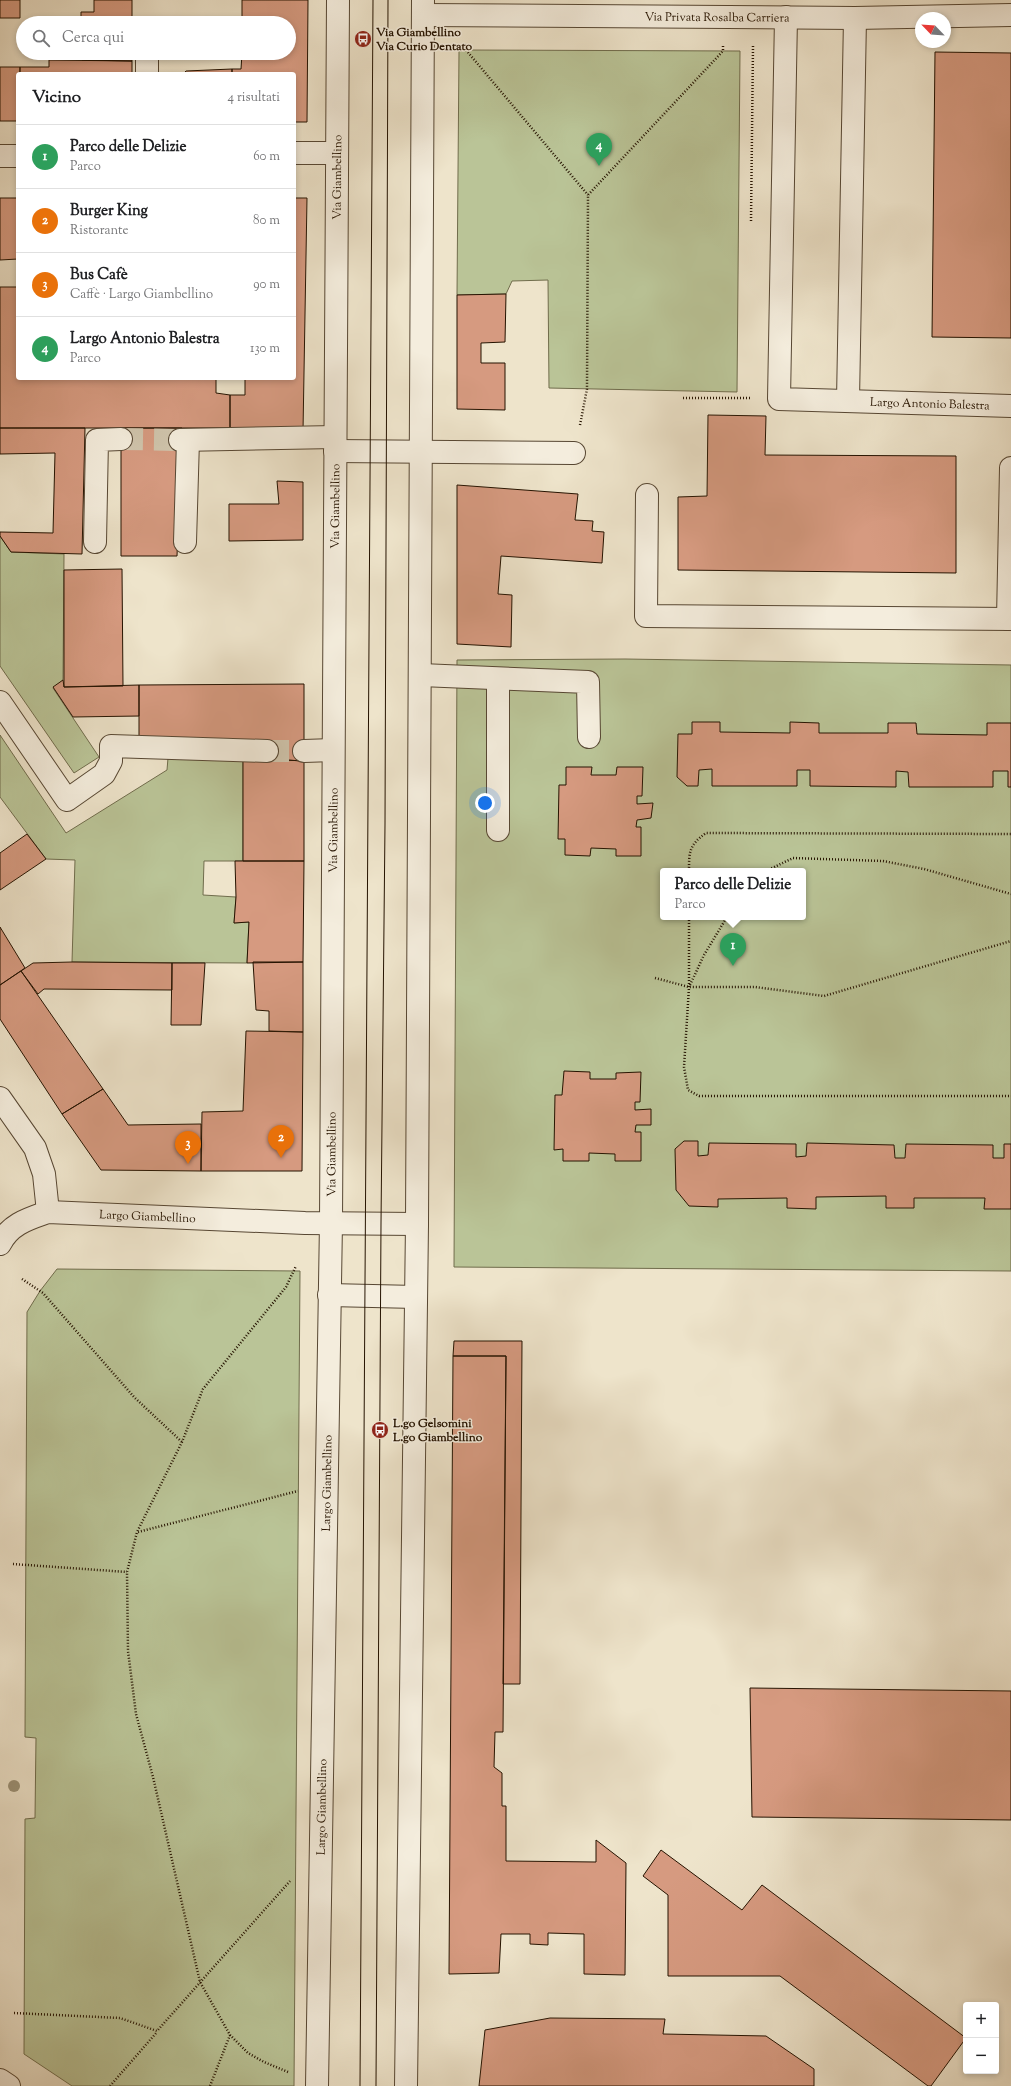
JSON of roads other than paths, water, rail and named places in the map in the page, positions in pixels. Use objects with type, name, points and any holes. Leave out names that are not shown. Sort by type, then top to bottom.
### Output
[{"type":"street","name":"Via Giambellino","points":[[331,1222],[338,0]]},
{"type":"street","points":[[406,2086],[417,1224],[421,675],[423,8]]},
{"type":"street","name":"Via Privata Rosalba Carriera","points":[[423,8],[700,8],[782,11],[855,18],[1011,16]]},
{"type":"street","name":"Largo Antonio Balestra","points":[[782,11],[779,399],[1011,406]]},
{"type":"street","points":[[848,400],[855,18]]},
{"type":"street","points":[[147,60],[147,72]]},
{"type":"street","points":[[296,153],[336,153]]},
{"type":"street","points":[[0,156],[16,156]]},
{"type":"street","points":[[95,542],[97,440],[121,439]]},
{"type":"street","points":[[185,542],[184,440],[335,444]]},
{"type":"street","name":"Via Giambellino","points":[[335,444],[421,450]]},
{"type":"street","points":[[421,450],[574,453]]},
{"type":"street","points":[[647,496],[646,616],[1009,619],[1011,468]]},
{"type":"street","points":[[421,675],[588,682],[589,737]]},
{"type":"street","points":[[498,678],[498,830]]},
{"type":"street","points":[[0,702],[67,800],[104,774],[111,761],[111,746],[267,751]]},
{"type":"street","points":[[304,751],[334,750]]},
{"type":"street","points":[[0,1098],[35,1148],[44,1174],[48,1212]]},
{"type":"street","name":"Largo Giambellino","points":[[2,1236],[21,1222],[48,1212],[331,1222],[317,2086]]},
{"type":"street","points":[[331,1222],[417,1224]]},
{"type":"street","points":[[329,1295],[416,1297]]},
{"type":"street","points":[[0,2080],[9,2086]]},
{"type":"tunnel","points":[[121,439],[180,440]]},
{"type":"tunnel","points":[[267,751],[304,751]]},
{"type":"tram line","points":[[360,2086],[373,0]]},
{"type":"tram line","points":[[376,2086],[385,824],[388,0]]},
{"type":"place","name":"Via Giambellino Via Curio Dentato","points":[[363,39]]},
{"type":"place","name":"Largo Antonio Balestra","points":[[599,166]]},
{"type":"place","name":"Parco delle Delizie","points":[[733,966]]},
{"type":"place","name":"Burger King","points":[[281,1158]]},
{"type":"place","name":"Bus Cafè","points":[[188,1164]]},
{"type":"place","name":"L.go Gelsomini L.go Giambellino","points":[[380,1430]]}]
